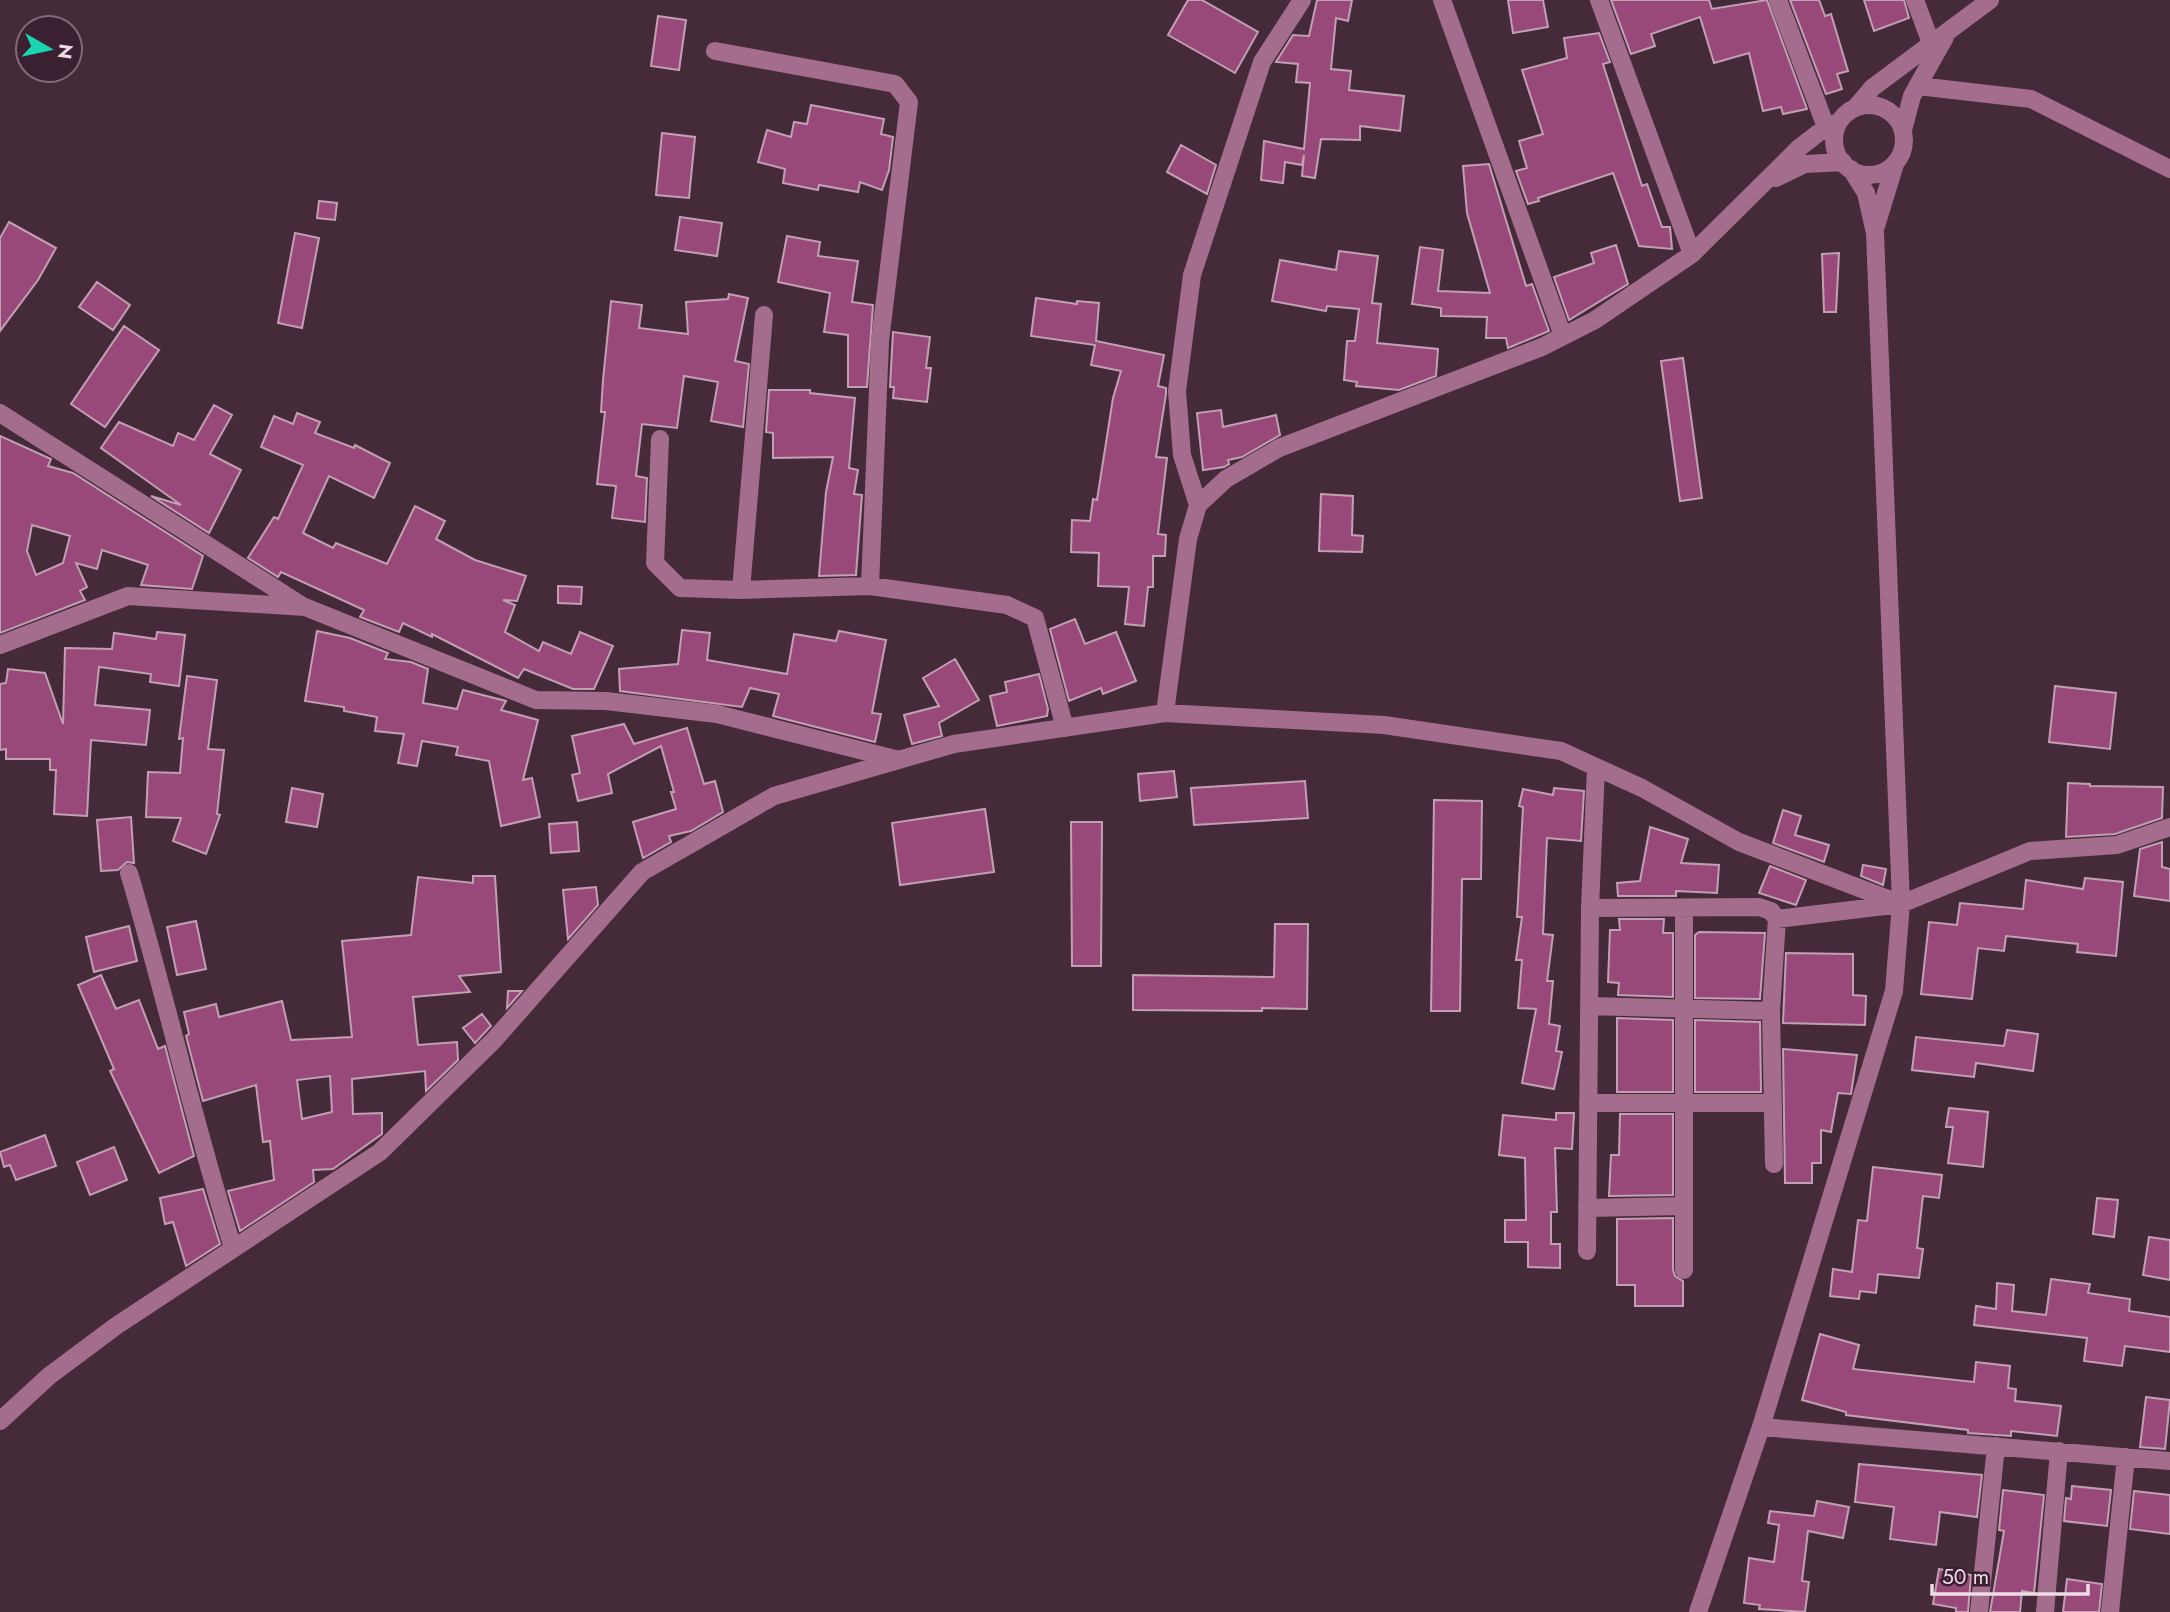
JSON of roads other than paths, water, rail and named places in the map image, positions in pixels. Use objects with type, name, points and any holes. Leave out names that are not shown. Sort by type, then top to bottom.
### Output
[{"type":"street","points":[[1199,505],[1182,455],[1177,391],[1192,275],[1262,62],[1302,0]]},
{"type":"street","points":[[1442,0],[1563,336]]},
{"type":"street","points":[[1599,0],[1692,254]]},
{"type":"street","points":[[1778,0],[1833,124],[1834,142],[1866,193],[1875,233]]},
{"type":"street","points":[[1915,0],[1931,43]]},
{"type":"street","points":[[1165,713],[1188,539],[1199,505],[1226,480],[1279,448],[1563,336],[1595,320],[1692,254],[1799,148],[1856,107],[1872,88],[1990,0]]},
{"type":"street","points":[[1698,1612],[1761,1427],[1894,991],[1901,904],[1875,233],[1878,210],[1895,164],[1902,154],[1903,130],[1918,86],[1948,30]]},
{"type":"street","points":[[715,51],[895,84],[909,102],[880,341],[870,586]]},
{"type":"street","points":[[1918,86],[2031,99],[2170,169]]},
{"type":"street","points":[[1856,107],[1867,104],[1890,111],[1903,130]]},
{"type":"street","points":[[1766,183],[1805,164],[1847,166],[1874,174],[1895,164]]},
{"type":"street","points":[[741,590],[764,315]]},
{"type":"street","points":[[0,413],[305,607],[536,700],[606,701],[717,714],[898,760]]},
{"type":"street","points":[[660,439],[655,563],[680,588],[741,590],[870,586],[1007,605],[1035,618],[1065,728]]},
{"type":"street","points":[[0,645],[128,596],[305,607]]},
{"type":"street","points":[[0,1421],[49,1376],[116,1326],[380,1152],[494,1040],[642,872],[774,796],[954,744],[1165,713],[1384,725],[1561,751],[1642,788],[1739,842],[1901,904]]},
{"type":"street","points":[[1587,1251],[1590,908],[1596,767]]},
{"type":"street","points":[[1777,919],[1901,904],[2030,851],[2118,845],[2170,827]]},
{"type":"street","points":[[129,873],[154,958],[200,1141],[233,1248]]},
{"type":"street","points":[[1590,908],[1759,907],[1771,911],[1777,919],[1771,1011],[1774,1164]]},
{"type":"street","points":[[1684,909],[1684,1270]]},
{"type":"street","points":[[1589,1006],[1771,1011]]},
{"type":"street","points":[[1588,1103],[1773,1103]]},
{"type":"street","points":[[1587,1208],[1683,1206]]},
{"type":"street","points":[[1761,1427],[2170,1461]]},
{"type":"street","points":[[1979,1612],[1996,1446]]},
{"type":"street","points":[[2045,1612],[2059,1451]]},
{"type":"street","points":[[2110,1612],[2126,1457]]}]
